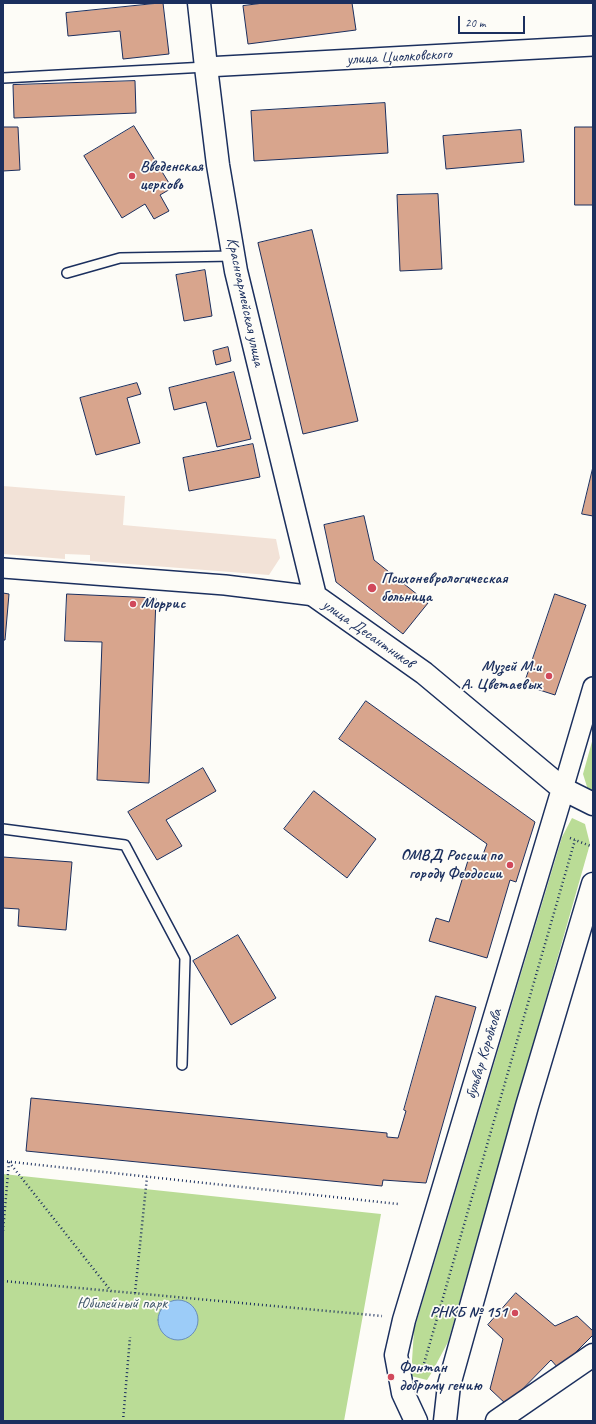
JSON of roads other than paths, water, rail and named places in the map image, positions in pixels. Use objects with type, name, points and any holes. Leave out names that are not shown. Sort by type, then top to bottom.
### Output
[{"type":"main road","name":"Красноармейская улица","points":[[199,3],[218,165],[240,287],[315,596]]},
{"type":"main road","name":"улица Десантников","points":[[315,596],[424,674],[563,789],[593,804]]},
{"type":"main road","name":"бульвар Коробкова","points":[[416,1421],[403,1393],[396,1354],[404,1320],[563,789]]},
{"type":"main road","points":[[445,1421],[449,1385],[527,1106],[593,884]]},
{"type":"main road","points":[[497,1421],[593,1356]]},
{"type":"street","name":"улица Циолковского","points":[[206,67],[593,46]]},
{"type":"street","name":"улица Десантников","points":[[3,568],[225,585],[315,596]]},
{"type":"street","name":"бульвар Коробкова","points":[[563,789],[593,686]]},
{"type":"lane","points":[[3,78],[206,67]]},
{"type":"lane","points":[[67,273],[120,258],[234,256]]},
{"type":"lane","points":[[3,829],[125,845],[185,958],[182,1064]]},
{"type":"water","points":[[182,1300],[189,1303],[195,1309],[198,1320],[197,1328],[189,1337],[182,1340],[174,1340],[167,1337],[159,1328],[158,1316],[161,1309],[170,1301]]},
{"type":"place","name":"Введенская церковь","points":[[132,176]]},
{"type":"place","name":"Психоневрологическая больница","points":[[372,588]]},
{"type":"place","name":"Моррис","points":[[133,604]]},
{"type":"place","name":"Музей М.и А. Цветаевых","points":[[549,676]]},
{"type":"place","name":"ОМВД России по городу Феодосии","points":[[510,865]]},
{"type":"place","name":"РНКБ № 151","points":[[515,1313]]},
{"type":"place","name":"Фонтан доброму гению","points":[[391,1377]]},
{"type":"park label","name":"Юбилейный парк","points":[[122,1304]]}]
